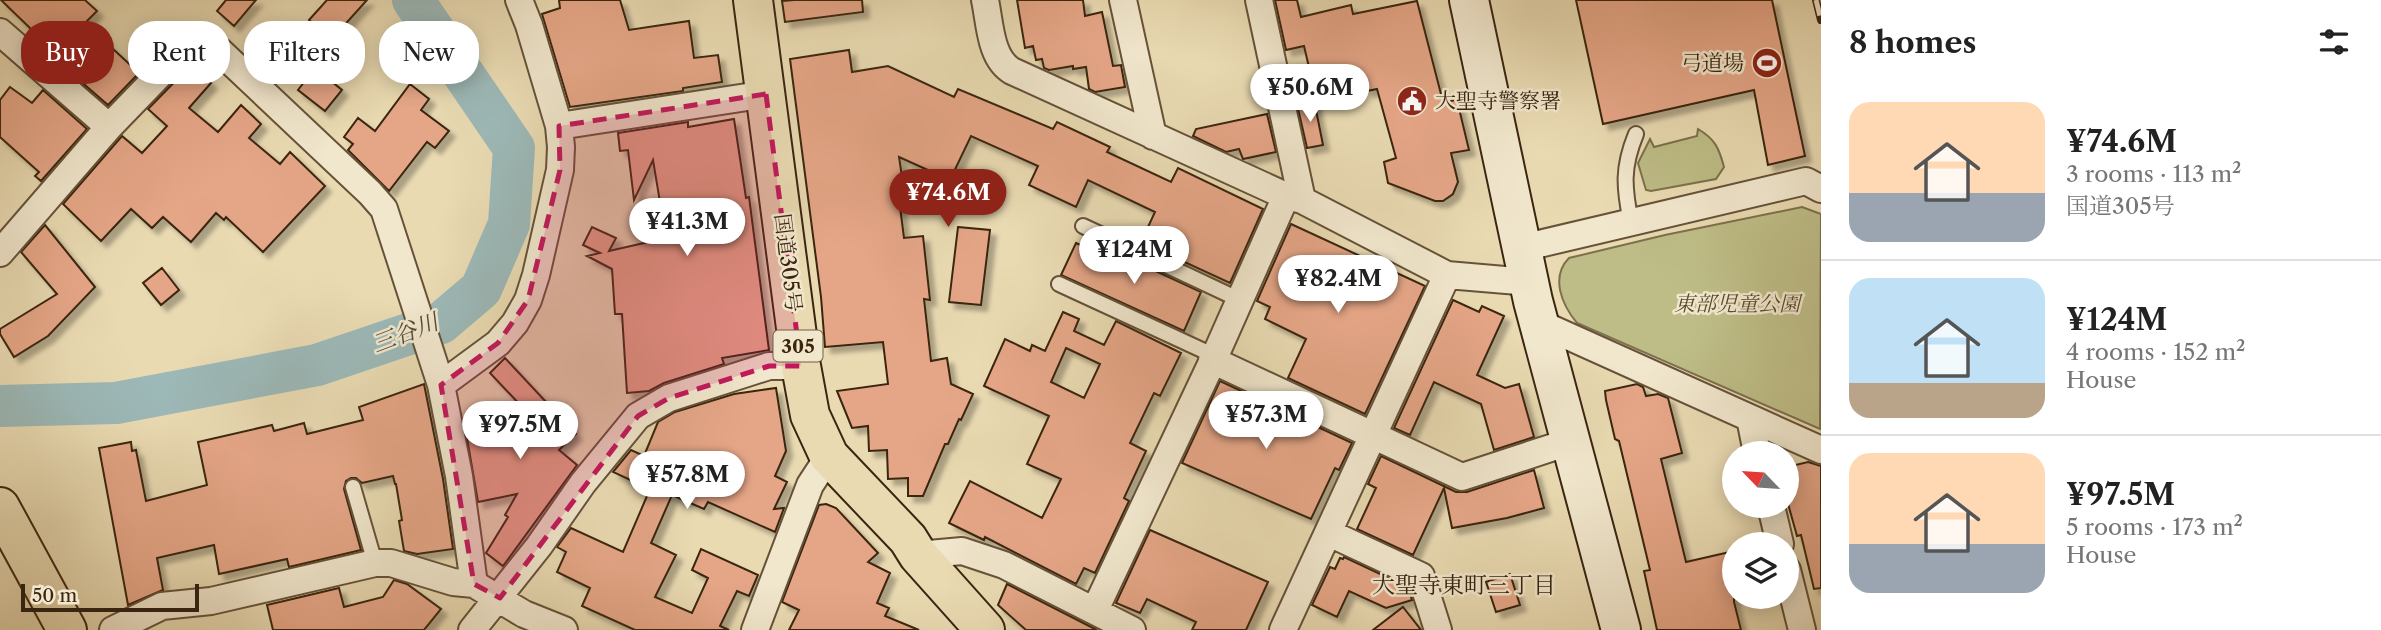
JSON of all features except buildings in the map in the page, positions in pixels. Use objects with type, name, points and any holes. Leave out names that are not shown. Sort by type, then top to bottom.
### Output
[{"type":"main road","name":"国道305号","points":[[752,0],[801,366],[810,415],[829,456],[908,539],[918,555],[983,629]]},
{"type":"main road","points":[[0,507],[67,630]]},
{"type":"street","points":[[439,379],[498,343],[515,323],[528,300],[536,275],[560,170],[559,126],[519,0]]},
{"type":"street","points":[[985,0],[997,57],[1003,66],[1294,198],[1447,275],[1526,265],[1631,223],[1806,181],[1821,189]]},
{"type":"street","points":[[1123,0],[1153,136]]},
{"type":"street","points":[[1095,610],[1240,300],[1294,198],[1259,0]]},
{"type":"street","points":[[1469,0],[1539,323],[1621,630]]},
{"type":"street","points":[[0,32],[109,127]]},
{"type":"street","points":[[0,253],[109,127],[196,37],[210,42],[384,209],[439,379],[459,476],[474,584]]},
{"type":"street","points":[[559,126],[766,94]]},
{"type":"street","points":[[1283,630],[1447,275]]},
{"type":"street","points":[[1539,323],[1821,450]]},
{"type":"street","points":[[1214,358],[1462,477],[1569,442]]},
{"type":"street","points":[[472,630],[500,598],[583,483],[638,416],[669,398],[769,366],[801,366]]},
{"type":"street","points":[[1750,418],[1755,441]]},
{"type":"street","points":[[754,630],[810,485],[829,456]]},
{"type":"street","points":[[1329,533],[1421,576],[1438,630]]},
{"type":"street","points":[[918,555],[962,551],[1004,565],[1132,630]]},
{"type":"street","points":[[113,630],[162,606],[211,601],[375,563],[391,563],[453,582],[474,584],[524,614],[564,630]]},
{"type":"street","points":[[1797,609],[1802,630]]},
{"type":"lane","points":[[1631,223],[1626,199],[1626,157],[1636,134]]},
{"type":"lane","points":[[1083,226],[1240,300]]},
{"type":"lane","points":[[1059,284],[1214,358]]},
{"type":"lane","points":[[353,487],[375,563]]},
{"type":"highlighted area","points":[[766,94],[801,366],[769,366],[669,398],[638,416],[500,598],[474,584],[441,385],[498,343],[528,300],[560,170],[559,126]]},
{"type":"green space","points":[[1698,129],[1712,140],[1720,154],[1724,167],[1716,179],[1646,190],[1638,163],[1650,139],[1654,147],[1697,136]]},
{"type":"green space","name":"東部児童公園","points":[[1802,207],[1821,214],[1820,429],[1577,323],[1563,300],[1560,274],[1569,258]]},
{"type":"waterway","name":"三谷川","points":[[0,406],[116,403],[317,365],[441,323],[481,289],[509,224],[514,148],[413,0]]},
{"type":"railway","points":[[1816,0],[1821,20]]},
{"type":"place","name":"弓道場","points":[[1767,63]]},
{"type":"place","name":"大聖寺警察署","points":[[1412,101]]},
{"type":"district","name":"大聖寺東町三丁目","points":[[1464,585]]}]
